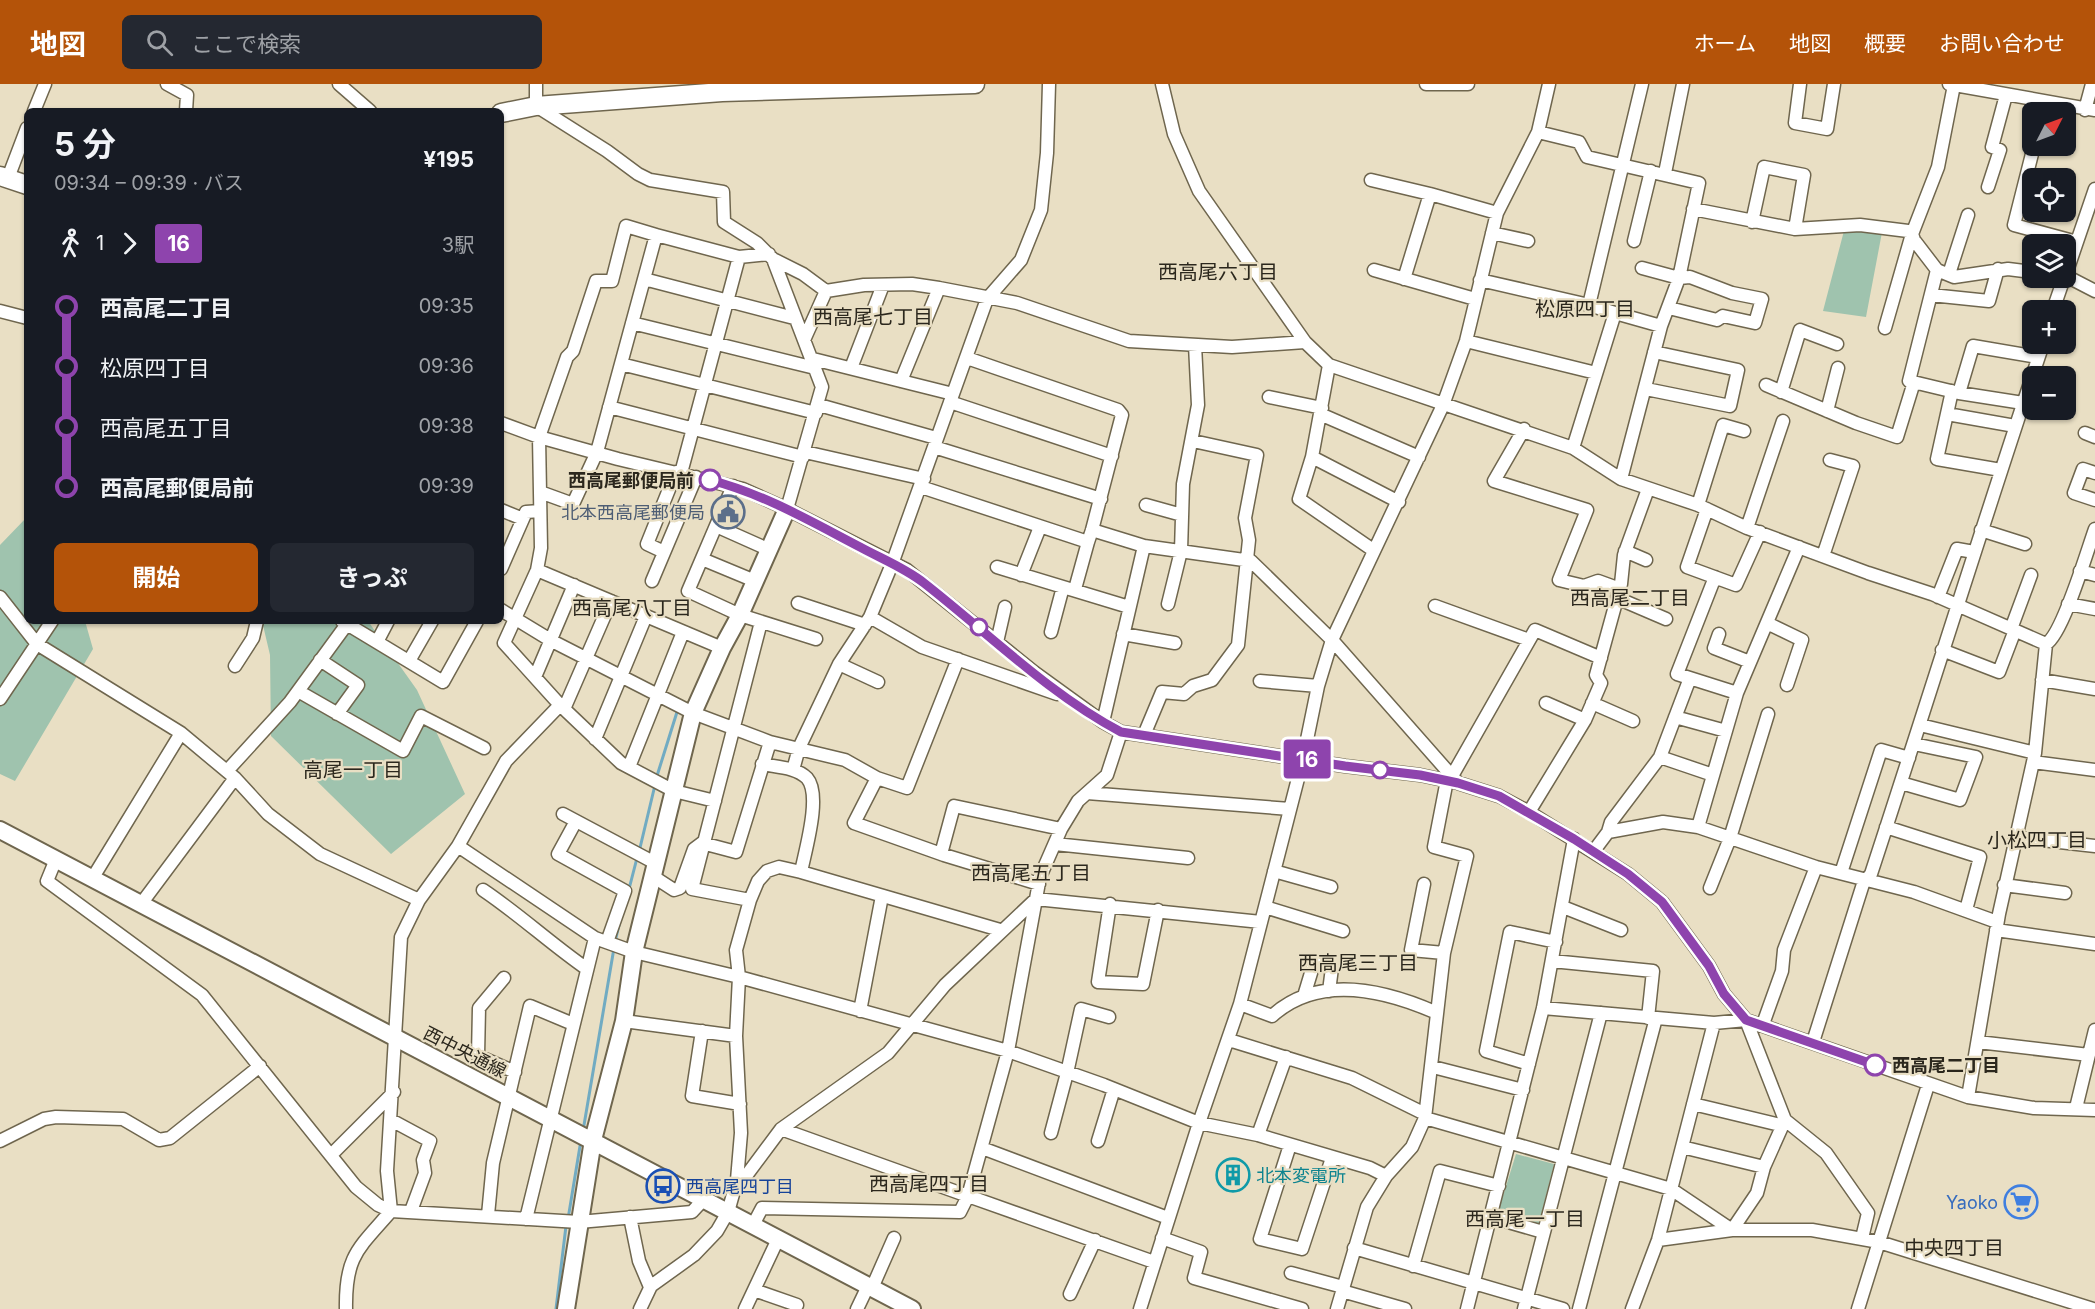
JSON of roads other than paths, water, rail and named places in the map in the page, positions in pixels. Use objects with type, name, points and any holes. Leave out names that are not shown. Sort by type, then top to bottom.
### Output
[{"type":"main road","points":[[504,111],[536,106],[722,92],[975,84]]},
{"type":"main road","points":[[4,177],[24,184]]},
{"type":"street","points":[[35,108],[45,84]]},
{"type":"street","points":[[167,84],[187,95],[186,108]]},
{"type":"street","points":[[339,84],[367,108]]},
{"type":"street","points":[[537,84],[536,106],[644,177],[723,192],[724,222],[771,256],[803,274],[826,291],[883,285],[939,288],[1017,303],[1129,341],[1273,346],[1305,342]]},
{"type":"street","points":[[793,770],[799,748],[839,664],[867,621],[892,564],[987,299],[1021,260],[1041,210],[1047,153],[1049,84]]},
{"type":"street","points":[[1162,84],[1174,134],[1199,191],[1305,342],[1329,365],[1443,405],[1524,429],[1573,448],[1621,479],[1702,507],[1747,528],[1938,597],[2046,644]]},
{"type":"street","points":[[1426,84],[1468,84]]},
{"type":"street","points":[[1140,1309],[1199,1123],[1230,1040],[1303,759],[1318,686],[1332,640],[1443,405],[1466,341],[1497,213],[1538,132],[1549,84]]},
{"type":"street","points":[[1589,304],[1642,84]]},
{"type":"street","points":[[1665,173],[1683,84]]},
{"type":"street","points":[[1800,84],[1795,123],[1827,129],[1834,84]]},
{"type":"street","points":[[1949,84],[2006,94],[2029,102]]},
{"type":"street","points":[[2090,110],[2092,84]]},
{"type":"street","points":[[1885,328],[1912,234],[1938,167],[1954,85]]},
{"type":"street","points":[[1989,187],[2000,150],[1992,147],[2006,94]]},
{"type":"street","points":[[1538,132],[1579,142],[1587,157],[1665,173],[1699,183],[1679,278],[1661,326],[1621,479]]},
{"type":"street","points":[[4,177],[24,134]]},
{"type":"street","points":[[2031,156],[2014,225],[2077,242]]},
{"type":"street","points":[[1752,222],[1764,167],[1804,175],[1795,229]]},
{"type":"street","points":[[1634,241],[1651,171]]},
{"type":"street","points":[[1371,180],[1497,213]]},
{"type":"street","points":[[2076,245],[2095,189]]},
{"type":"street","points":[[1404,279],[1430,194]]},
{"type":"street","points":[[1693,209],[1795,229],[1860,225],[1903,229],[1912,234],[1943,272],[1954,277],[1998,270],[2022,271]]},
{"type":"street","points":[[1968,215],[1931,294],[1910,381],[1955,392],[2022,403]]},
{"type":"street","points":[[715,801],[674,791],[621,763],[562,707],[504,643],[537,570],[541,548],[539,437],[567,357],[573,351],[596,281],[612,281],[626,226],[734,255],[771,256]]},
{"type":"street","points":[[664,552],[646,544],[678,472],[691,428],[726,299],[734,255],[733,228]]},
{"type":"street","points":[[1492,233],[1528,241]]},
{"type":"street","points":[[540,492],[573,504],[597,452],[656,235]]},
{"type":"street","points":[[566,1309],[593,1140],[624,1022],[634,952],[693,713],[787,509],[822,387],[771,256]]},
{"type":"street","points":[[1642,268],[1679,278],[1690,278],[1732,293],[1762,299],[1755,323],[1723,315],[1717,320],[1669,308]]},
{"type":"street","points":[[1374,270],[1475,299]]},
{"type":"street","points":[[1931,294],[1989,301],[1998,270]]},
{"type":"street","points":[[644,279],[794,318]]},
{"type":"street","points":[[1480,280],[1589,304],[1661,326]]},
{"type":"street","points":[[2076,282],[2095,291]]},
{"type":"street","points":[[851,368],[883,285]]},
{"type":"street","points":[[901,381],[939,288]]},
{"type":"street","points":[[804,340],[826,291]]},
{"type":"street","points":[[0,311],[24,317]]},
{"type":"street","points":[[1573,448],[1615,313]]},
{"type":"street","points":[[632,323],[814,363],[851,368],[901,381],[1112,456]]},
{"type":"street","points":[[1782,392],[1800,330],[1837,344]]},
{"type":"street","points":[[1466,341],[1596,373]]},
{"type":"street","points":[[1168,604],[1181,551],[1183,484],[1193,441],[1198,405],[1194,345]]},
{"type":"street","points":[[2001,470],[1937,459],[1947,414],[1973,346],[2038,357]]},
{"type":"street","points":[[1646,389],[1730,406],[1738,370],[1654,352]]},
{"type":"street","points":[[2035,366],[2039,354]]},
{"type":"street","points":[[967,358],[1118,410],[1122,419],[1090,536],[1051,632]]},
{"type":"street","points":[[621,364],[817,409],[935,443],[1101,499]]},
{"type":"street","points":[[1329,365],[1312,457],[1299,499],[1373,550]]},
{"type":"street","points":[[1827,411],[1838,368]]},
{"type":"street","points":[[1766,386],[1897,437],[1914,382]]},
{"type":"street","points":[[1269,397],[1321,411],[1419,457]]},
{"type":"street","points":[[1813,1042],[1914,744],[1942,650],[2022,406]]},
{"type":"street","points":[[609,407],[922,483],[1040,527],[1144,546],[1251,561],[1332,640],[1452,780]]},
{"type":"street","points":[[1947,414],[2015,426]]},
{"type":"street","points":[[1747,528],[1783,421]]},
{"type":"street","points":[[504,424],[539,437],[733,486],[787,509],[907,570],[1073,700],[1121,732],[1452,780],[1499,796],[1529,812],[1628,874],[1662,902],[1709,966],[1724,994],[1746,1020],[1782,1123],[1764,1167],[1757,1193],[1732,1230]]},
{"type":"street","points":[[1744,431],[1723,425],[1687,567],[1736,585],[1760,532]]},
{"type":"street","points":[[1524,429],[1494,481],[1587,510],[1559,580],[1584,586],[1598,581],[1666,619]]},
{"type":"street","points":[[1144,735],[1162,693],[1184,694],[1193,686],[1212,680],[1238,645],[1249,540],[1245,518],[1257,455],[1193,441]]},
{"type":"street","points":[[1312,457],[1399,502]]},
{"type":"street","points":[[1823,556],[1853,466],[1830,460]]},
{"type":"street","points":[[2095,473],[2083,469],[2074,492],[2095,500]]},
{"type":"street","points":[[652,581],[696,477]]},
{"type":"street","points":[[733,486],[688,591],[740,615],[816,639]]},
{"type":"street","points":[[1529,812],[1585,720],[1601,683],[1596,675],[1619,593],[1625,552],[1648,489]]},
{"type":"street","points":[[1146,505],[1182,515]]},
{"type":"street","points":[[504,511],[523,519]]},
{"type":"street","points":[[504,562],[526,512],[540,511]]},
{"type":"street","points":[[716,526],[770,550]]},
{"type":"street","points":[[1021,574],[1040,527]]},
{"type":"street","points":[[1981,530],[2025,544]]},
{"type":"street","points":[[1968,1097],[1996,926],[2034,757],[2046,644],[2055,634],[2095,532]]},
{"type":"street","points":[[1103,722],[1144,546]]},
{"type":"street","points":[[1698,827],[1737,693],[1799,547]]},
{"type":"street","points":[[1938,597],[1957,549],[1974,552]]},
{"type":"street","points":[[1625,552],[1646,560]]},
{"type":"street","points":[[702,559],[755,581]]},
{"type":"street","points":[[997,567],[1129,607]]},
{"type":"street","points":[[537,570],[722,648]]},
{"type":"street","points":[[2080,571],[2095,575]]},
{"type":"street","points":[[1942,650],[1999,672],[2031,575]]},
{"type":"street","points":[[1715,577],[1677,674],[1737,693]]},
{"type":"street","points":[[535,676],[574,585]]},
{"type":"street","points":[[0,597],[37,644],[181,733],[231,774],[268,814],[320,854],[419,900]]},
{"type":"street","points":[[346,1309],[345,1280],[354,1253],[391,1211],[387,1171],[394,1092],[401,937],[419,900],[458,846],[506,761],[562,707],[611,601]]},
{"type":"street","points":[[798,603],[867,621],[922,647],[1073,700]]},
{"type":"street","points":[[2068,604],[2095,609]]},
{"type":"street","points":[[1435,606],[1529,640]]},
{"type":"street","points":[[997,642],[1005,607]]},
{"type":"street","points":[[504,612],[552,640],[693,713],[770,742],[845,760],[877,778],[907,788],[958,659]]},
{"type":"street","points":[[596,739],[646,616]]},
{"type":"street","points":[[750,900],[692,890],[761,622]]},
{"type":"street","points":[[1767,623],[1802,640],[1787,684]]},
{"type":"street","points":[[0,699],[50,624]]},
{"type":"street","points":[[235,666],[253,638],[256,624]]},
{"type":"street","points":[[141,904],[231,774],[298,691],[344,624]]},
{"type":"street","points":[[348,624],[443,682],[475,624]]},
{"type":"street","points":[[377,642],[386,624]]},
{"type":"street","points":[[409,661],[430,624]]},
{"type":"street","points":[[1337,1309],[1367,1207],[1386,1176],[1412,1147],[1425,1116],[1444,953],[1467,856],[1434,847],[1452,780],[1535,630],[1601,658]]},
{"type":"street","points":[[629,767],[683,632]]},
{"type":"street","points":[[1123,634],[1175,643]]},
{"type":"street","points":[[1719,634],[1714,648],[1750,662]]},
{"type":"street","points":[[320,660],[358,685],[337,714]]},
{"type":"street","points":[[839,664],[878,682]]},
{"type":"street","points":[[1593,852],[1608,832],[1611,822],[1660,757],[1690,678]]},
{"type":"street","points":[[2042,680],[2095,688]]},
{"type":"street","points":[[1260,681],[1318,686]]},
{"type":"street","points":[[298,691],[402,751],[421,716],[484,748]]},
{"type":"street","points":[[1546,703],[1585,720]]},
{"type":"street","points":[[1592,704],[1633,721]]},
{"type":"street","points":[[1710,888],[1730,838],[1768,714]]},
{"type":"street","points":[[1675,717],[1726,731]]},
{"type":"street","points":[[1920,725],[2034,757],[2095,770]]},
{"type":"street","points":[[753,1225],[762,1208],[960,1212],[968,1196],[1008,1051],[1039,884],[1061,829],[1078,801],[1107,775],[1121,732]]},
{"type":"street","points":[[92,879],[181,733]]},
{"type":"street","points":[[563,814],[655,871],[674,890],[680,888],[697,845],[704,844],[736,852],[770,742]]},
{"type":"street","points":[[1901,783],[1960,800],[1976,758],[1914,744]]},
{"type":"street","points":[[1841,873],[1881,750],[1909,758]]},
{"type":"street","points":[[1660,757],[1713,775]]},
{"type":"street","points":[[762,764],[793,770],[806,778],[811,786],[813,806],[801,872]]},
{"type":"street","points":[[877,778],[854,823],[941,854],[1039,884]]},
{"type":"street","points":[[1087,794],[1290,809]]},
{"type":"street","points":[[941,854],[954,806],[1061,829]]},
{"type":"street","points":[[526,1219],[587,969],[626,891],[558,854],[576,821]]},
{"type":"street","points":[[1608,832],[1663,822],[1698,827],[1816,867],[1867,879],[1966,910],[1996,926],[2095,944]]},
{"type":"street","points":[[1886,827],[1980,856],[1966,910]]},
{"type":"street","name":"西中央通線","points":[[0,830],[912,1309]]},
{"type":"street","points":[[2015,837],[2095,846]]},
{"type":"street","points":[[1467,1309],[1511,1144],[1543,1008],[1574,839]]},
{"type":"street","points":[[1054,844],[1188,858]]},
{"type":"street","points":[[458,846],[601,940],[634,952],[739,977],[1008,1051],[1114,1089],[1199,1123],[1258,1135],[1386,1176]]},
{"type":"street","points":[[56,860],[47,881],[202,995],[356,1187],[378,1205],[391,1211],[579,1222],[692,1212],[704,1199]]},
{"type":"street","points":[[640,1309],[650,1287],[694,1255],[717,1231],[728,1212],[737,1180],[740,1104],[736,1036],[739,977],[736,950],[750,900],[758,881],[767,871],[779,867],[801,872],[1000,930]]},
{"type":"street","points":[[1763,1024],[1782,971],[1784,950],[1816,867]]},
{"type":"street","points":[[1274,871],[1331,887]]},
{"type":"street","points":[[1424,884],[1411,950],[1444,953]]},
{"type":"street","points":[[2004,885],[2065,893]]},
{"type":"street","points":[[483,890],[516,912],[550,944],[587,969]]},
{"type":"street","points":[[860,1011],[882,896]]},
{"type":"street","points":[[737,1180],[744,1180],[781,1129],[888,1053],[945,985],[1000,930],[1036,899],[1110,904],[1262,922]]},
{"type":"street","points":[[1110,904],[1098,981],[1143,984],[1158,910]]},
{"type":"street","points":[[1265,907],[1343,931]]},
{"type":"street","points":[[1563,907],[1621,930]]},
{"type":"street","points":[[1530,1064],[1486,1051],[1510,932],[1556,942]]},
{"type":"street","points":[[1552,962],[1653,971],[1652,1018],[1616,1175],[1579,1309]]},
{"type":"street","points":[[1304,996],[1314,963],[1332,968],[1329,991]]},
{"type":"street","points":[[504,978],[479,1008],[478,1056],[515,1072]]},
{"type":"street","points":[[1240,1004],[1272,1016],[1295,998],[1347,988],[1370,990],[1401,997],[1437,1013]]},
{"type":"street","points":[[488,1215],[493,1163],[530,1006],[573,1024]]},
{"type":"street","points":[[1543,1008],[1714,1023],[1746,1020],[1968,1097],[2034,1108],[2095,1110]]},
{"type":"street","points":[[1051,1133],[1081,1010],[1109,1017]]},
{"type":"street","points":[[1524,1304],[1601,1013]]},
{"type":"street","points":[[624,1022],[736,1036]]},
{"type":"street","points":[[1632,1309],[1658,1240],[1714,1023]]},
{"type":"street","points":[[2076,1108],[2095,1030]]},
{"type":"street","points":[[702,1031],[692,1095],[740,1104]]},
{"type":"street","points":[[1230,1040],[1352,1078],[1425,1116],[1563,1160],[1671,1189],[1732,1230]]},
{"type":"street","points":[[1978,1042],[2089,1055]]},
{"type":"street","points":[[1258,1135],[1286,1057]]},
{"type":"street","points":[[0,1141],[44,1119],[56,1117],[123,1119],[159,1140],[170,1138],[260,1066]]},
{"type":"street","points":[[1432,1067],[1523,1090]]},
{"type":"street","points":[[1858,1309],[1928,1085]]},
{"type":"street","points":[[1098,1141],[1114,1089]]},
{"type":"street","points":[[331,1155],[394,1092]]},
{"type":"street","points":[[1693,1104],[1782,1123],[1826,1153],[1868,1213],[1862,1238]]},
{"type":"street","points":[[391,1120],[430,1141],[423,1160],[425,1173],[411,1211]]},
{"type":"street","points":[[781,1129],[1154,1262]]},
{"type":"street","points":[[1290,1145],[1260,1239],[1302,1249],[1332,1158]]},
{"type":"street","points":[[1682,1147],[1764,1167]]},
{"type":"street","points":[[982,1148],[1168,1218]]},
{"type":"street","points":[[1413,1266],[1440,1170],[1499,1186]]},
{"type":"street","points":[[1491,1216],[1543,1232]]},
{"type":"street","points":[[630,1217],[639,1261],[650,1287]]},
{"type":"street","points":[[1658,1240],[1732,1230],[1812,1230],[1880,1242],[2093,1309]]},
{"type":"street","points":[[857,1309],[894,1238]]},
{"type":"street","points":[[1162,1238],[1200,1252],[1194,1278],[1302,1309]]},
{"type":"street","points":[[745,1309],[778,1239]]},
{"type":"street","points":[[1071,1294],[1095,1240]]},
{"type":"street","points":[[1354,1248],[1473,1283],[1524,1304],[1563,1309]]},
{"type":"street","points":[[1291,1273],[1405,1309]]},
{"type":"street","points":[[754,1290],[797,1305]]},
{"type":"waterway","points":[[656,779],[677,712]]},
{"type":"waterway","points":[[639,852],[655,785]]},
{"type":"waterway","points":[[629,889],[637,858]]},
{"type":"waterway","points":[[615,942],[619,925]]},
{"type":"waterway","points":[[583,1131],[614,948]]},
{"type":"waterway","points":[[568,1219],[581,1140]]},
{"type":"waterway","points":[[556,1309],[566,1226]]},
{"type":"place","name":"西高尾郵便局前","points":[[710,480]]},
{"type":"place","name":"北本西高尾郵便局","points":[[728,512]]},
{"type":"place","name":"西高尾二丁目","points":[[1875,1065]]},
{"type":"place","name":"北本変電所","points":[[1233,1175]]},
{"type":"place","name":"西高尾四丁目","points":[[663,1186]]},
{"type":"place","name":"Yaoko","points":[[2021,1202]]},
{"type":"district","name":"西高尾六丁目","points":[[1218,272]]},
{"type":"district","name":"松原四丁目","points":[[1585,309]]},
{"type":"district","name":"西高尾七丁目","points":[[873,317]]},
{"type":"district","name":"西高尾二丁目","points":[[1630,598]]},
{"type":"district","name":"西高尾八丁目","points":[[632,608]]},
{"type":"district","name":"高尾一丁目","points":[[353,770]]},
{"type":"district","name":"小松四丁目","points":[[2037,840]]},
{"type":"district","name":"西高尾五丁目","points":[[1031,873]]},
{"type":"district","name":"西高尾三丁目","points":[[1358,963]]},
{"type":"district","name":"西高尾四丁目","points":[[929,1184]]},
{"type":"district","name":"西高尾一丁目","points":[[1525,1219]]},
{"type":"district","name":"中央四丁目","points":[[1954,1248]]}]
